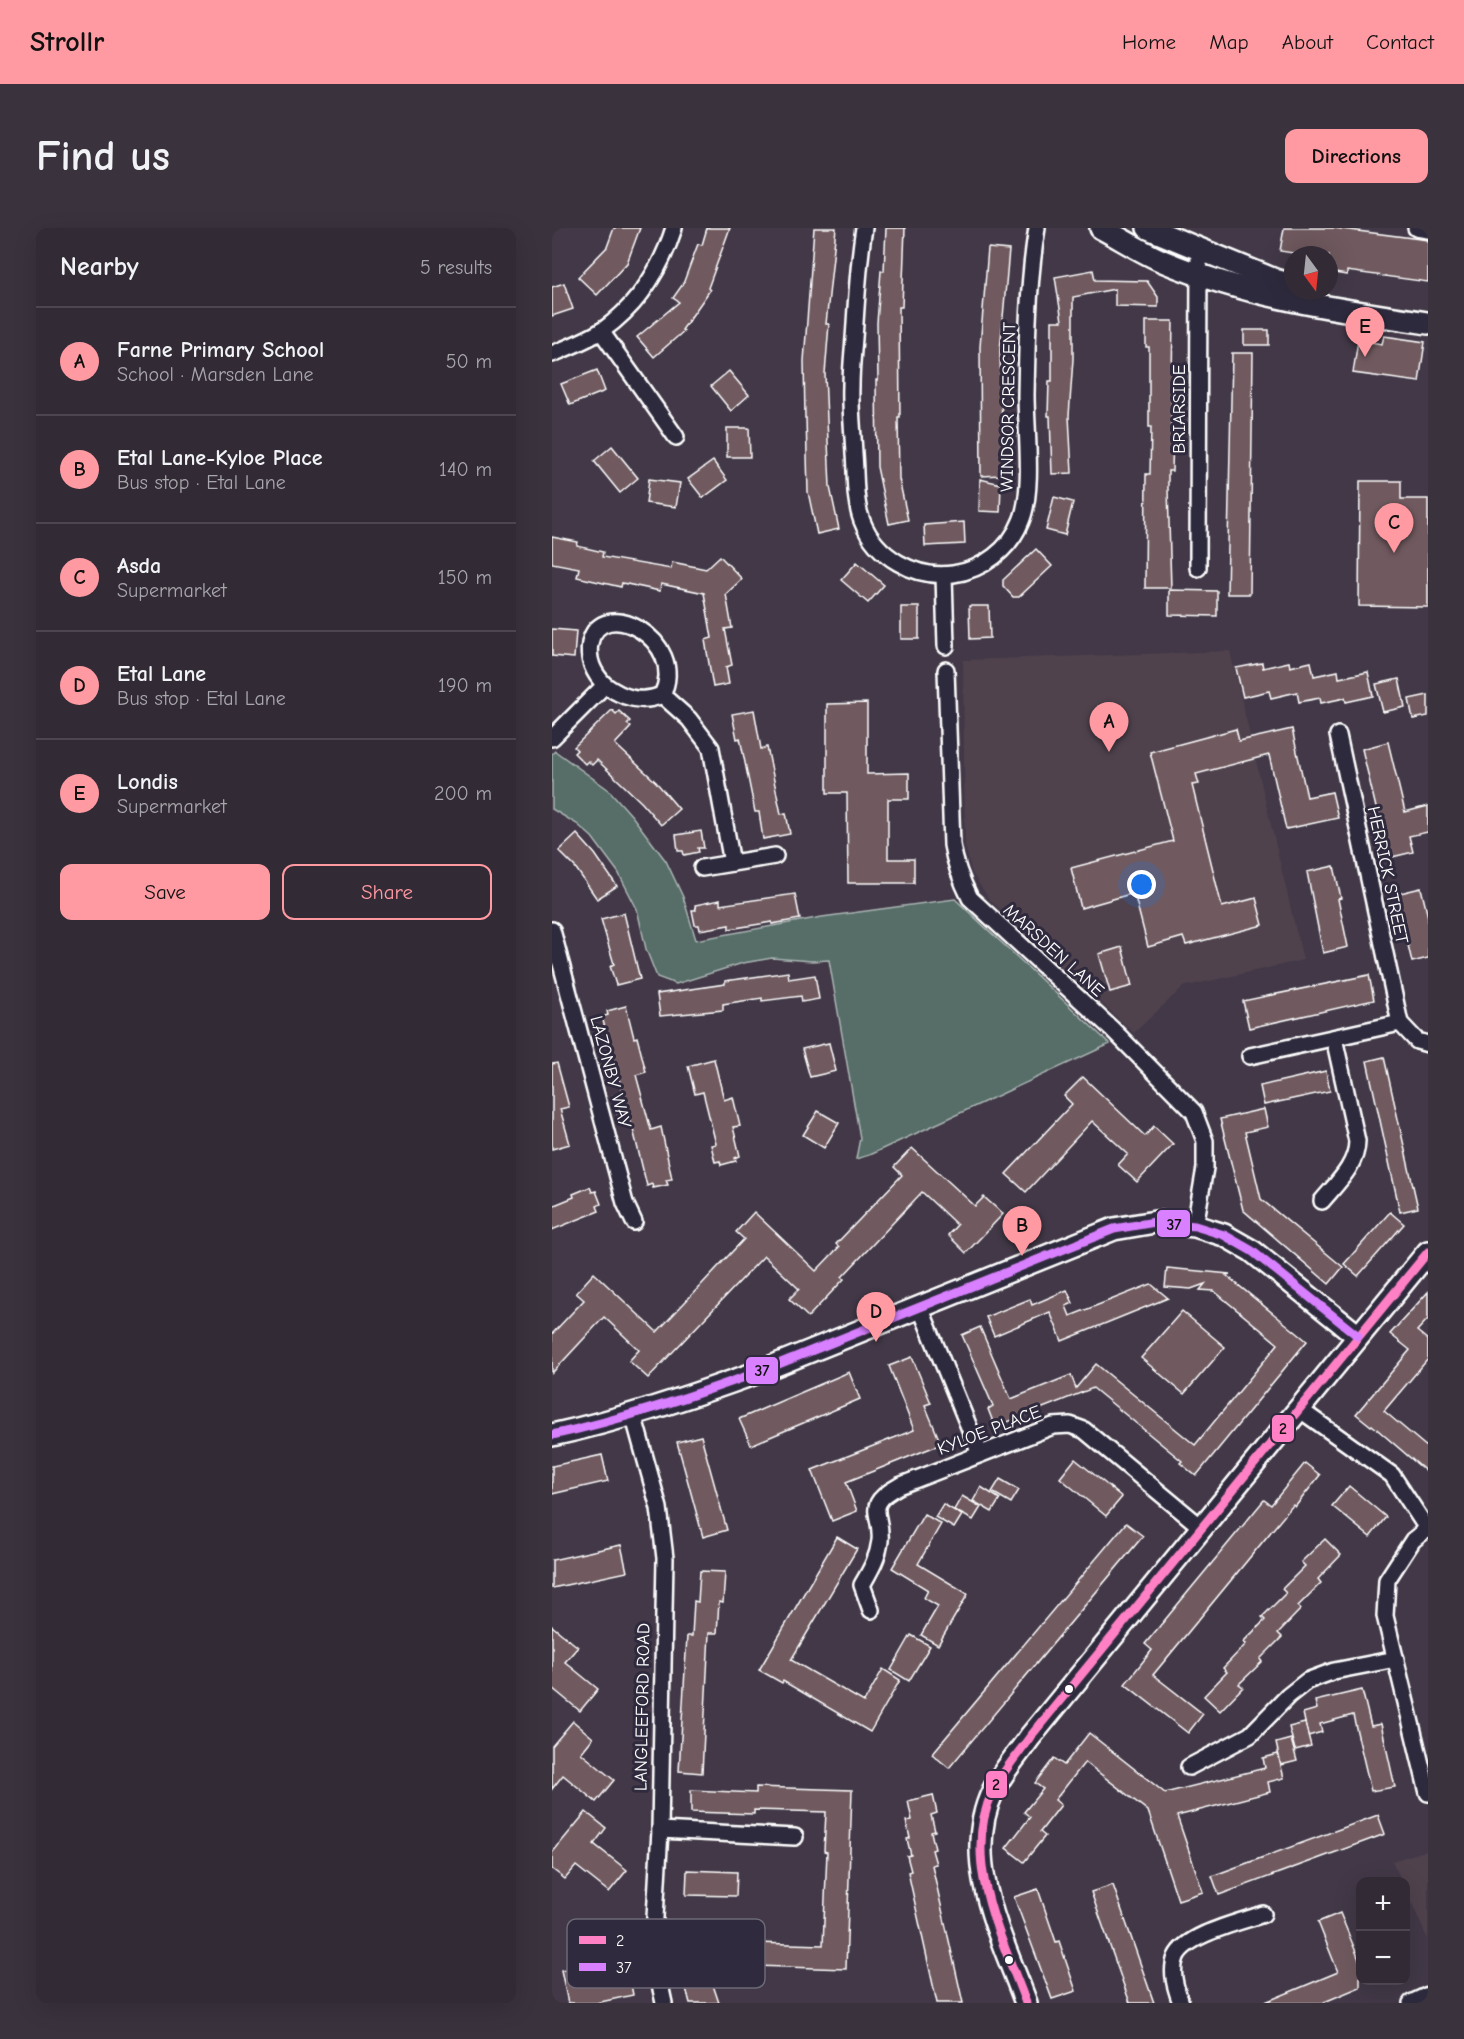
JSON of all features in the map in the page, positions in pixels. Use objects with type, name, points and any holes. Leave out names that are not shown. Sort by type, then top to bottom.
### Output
[{"type":"street","points":[[552,354],[601,331],[618,318],[651,280],[666,253],[674,228]]},
{"type":"street","name":"WINDSOR CRESCENT","points":[[864,228],[850,387],[857,501],[868,533],[891,558],[905,567],[922,573],[944,575],[962,573],[994,557],[1009,542],[1022,521],[1028,495],[1026,394],[1032,257],[1037,228]]},
{"type":"street","points":[[1101,228],[1164,262],[1252,290],[1326,308],[1428,323]]},
{"type":"street","points":[[1148,228],[1284,282]]},
{"type":"street","points":[[1416,228],[1428,230]]},
{"type":"street","name":"BRIARSIDE","points":[[1198,568],[1199,250]]},
{"type":"street","points":[[1338,296],[1428,312]]},
{"type":"street","points":[[601,331],[676,437]]},
{"type":"street","points":[[944,575],[946,646]]},
{"type":"street","points":[[619,622],[640,628],[660,648],[668,672],[667,685],[662,695],[640,700],[618,694],[605,685],[590,662],[589,647],[592,635],[599,627],[619,622]]},
{"type":"street","name":"MARSDEN LANE","points":[[946,670],[952,845],[955,866],[962,882],[970,898],[978,906],[1112,1029],[1194,1112],[1205,1141],[1205,1168],[1195,1226]]},
{"type":"street","points":[[552,738],[605,685]]},
{"type":"street","points":[[662,695],[689,719],[711,748],[732,863]]},
{"type":"street","name":"HERRICK STREET","points":[[1338,735],[1400,1023]]},
{"type":"street","points":[[702,868],[775,856]]},
{"type":"street","name":"LAZONBY WAY","points":[[552,930],[625,1203],[634,1222]]},
{"type":"street","points":[[1250,1056],[1400,1023],[1417,1041],[1428,1044]]},
{"type":"street","points":[[1322,1201],[1351,1165],[1357,1153],[1334,1038]]},
{"type":"street","points":[[552,1435],[633,1414],[756,1373],[1114,1229],[1155,1222],[1195,1226],[1224,1234],[1252,1251],[1358,1336]]},
{"type":"street","points":[[1026,2003],[989,1902],[980,1862],[982,1826],[993,1790],[1029,1737],[1428,1252]]},
{"type":"street","points":[[920,1307],[980,1454]]},
{"type":"street","points":[[1299,1409],[1392,1475],[1428,1530],[1413,1540],[1387,1580],[1385,1616],[1428,1793]]},
{"type":"street","name":"LANGLEEFORD ROAD","points":[[633,1414],[659,1508],[665,1558],[660,1830],[655,1919]]},
{"type":"street","name":"KYLOE PLACE","points":[[871,1610],[862,1585],[876,1561],[880,1540],[875,1510],[884,1494],[899,1486],[1053,1426],[1070,1425],[1084,1430],[1201,1527]]},
{"type":"street","points":[[1189,1767],[1250,1735],[1288,1696],[1307,1681],[1334,1671],[1396,1659]]},
{"type":"street","points":[[660,1830],[795,1837]]},
{"type":"street","points":[[1181,2003],[1174,1983],[1176,1956],[1200,1936],[1263,1914]]},
{"type":"street","name":"LANGLEEFORD ROAD","points":[[661,1988],[664,2003]]},
{"type":"street","points":[[1411,2003],[1428,1995]]},
{"type":"shaded area","points":[[1230,651],[1303,960],[1183,987],[1134,1033],[989,899],[972,873],[965,845],[963,660]]},
{"type":"shaded area","points":[[1428,1850],[1428,1940],[1410,1899],[1410,1877],[1400,1877],[1392,1861]]},
{"type":"green space","points":[[555,751],[609,790],[666,861],[683,897],[696,940],[822,917],[955,899],[1110,1044],[856,1159],[860,1138],[829,960],[772,958],[743,963],[676,984],[657,977],[646,949],[637,909],[618,872],[592,837],[577,824],[552,809],[552,754]]},
{"type":"building","points":[[614,228],[640,228],[627,263],[597,295],[578,277],[607,247]]},
{"type":"building","points":[[707,228],[730,228],[708,288],[710,290],[682,330],[684,331],[654,357],[637,337],[679,302],[673,298],[683,284],[698,244],[702,245]]},
{"type":"building","points":[[814,228],[836,228],[826,324],[829,324],[825,374],[830,487],[839,529],[817,534],[808,492],[804,361]]},
{"type":"building","points":[[886,228],[905,228],[902,307],[899,307],[900,417],[898,417],[899,479],[908,520],[889,524],[877,467],[876,380],[878,380],[877,323],[881,271],[884,271]]},
{"type":"building","points":[[1284,228],[1334,228],[1428,240],[1428,282],[1347,271],[1347,275],[1338,274],[1338,246],[1284,246],[1284,252],[1280,251]]},
{"type":"building","points":[[988,248],[1009,250],[1000,351],[1003,464],[1002,475],[981,476],[980,347]]},
{"type":"building","points":[[1093,270],[1095,280],[1147,281],[1158,297],[1158,307],[1115,306],[1115,289],[1073,297],[1073,359],[1069,416],[1072,473],[1052,474],[1050,416],[1048,416],[1049,381],[1052,381],[1052,321],[1062,321],[1055,277]]},
{"type":"building","points":[[564,283],[573,309],[552,316],[552,287]]},
{"type":"building","points":[[1146,321],[1173,321],[1172,471],[1168,471],[1171,588],[1145,588],[1146,474],[1150,474],[1151,427],[1149,427],[1149,347],[1146,347]]},
{"type":"building","points":[[1244,330],[1269,330],[1269,345],[1244,345]]},
{"type":"building","points":[[1384,336],[1425,342],[1419,382],[1353,373],[1358,340],[1382,344]]},
{"type":"building","points":[[1232,353],[1253,353],[1250,594],[1227,594]]},
{"type":"building","points":[[597,370],[605,391],[570,405],[561,384]]},
{"type":"building","points":[[729,371],[749,395],[731,411],[711,386]]},
{"type":"building","points":[[727,428],[749,428],[750,457],[727,457]]},
{"type":"building","points":[[612,446],[638,478],[620,493],[594,461]]},
{"type":"building","points":[[713,461],[727,480],[703,498],[688,479]]},
{"type":"building","points":[[649,479],[680,483],[676,507],[646,503]]},
{"type":"building","points":[[980,479],[1001,484],[1000,512],[979,511]]},
{"type":"building","points":[[1360,481],[1401,481],[1401,499],[1428,499],[1428,607],[1359,606]]},
{"type":"building","points":[[1054,497],[1073,502],[1065,535],[1046,530]]},
{"type":"building","points":[[964,522],[965,544],[925,546],[924,525]]},
{"type":"building","points":[[552,537],[578,542],[577,546],[603,552],[602,557],[671,569],[672,562],[706,569],[720,556],[742,579],[726,594],[732,628],[725,629],[732,665],[726,667],[729,684],[713,687],[705,640],[712,638],[704,593],[661,584],[660,591],[622,583],[621,587],[577,577],[579,568],[552,563]]},
{"type":"building","points":[[1036,549],[1052,566],[1019,597],[1013,597],[1003,586],[1003,580]]},
{"type":"building","points":[[857,562],[884,585],[868,603],[841,580]]},
{"type":"building","points":[[1169,590],[1217,591],[1217,616],[1169,615]]},
{"type":"building","points":[[969,606],[989,606],[990,638],[970,639]]},
{"type":"building","points":[[901,607],[919,607],[919,639],[901,639]]},
{"type":"building","points":[[552,629],[576,631],[574,658],[552,656]]},
{"type":"building","points":[[1289,662],[1290,667],[1311,662],[1314,676],[1338,671],[1339,678],[1368,672],[1373,696],[1346,702],[1345,698],[1321,703],[1320,698],[1299,702],[1297,692],[1271,698],[1269,691],[1243,697],[1236,668],[1262,663],[1263,668]]},
{"type":"building","points":[[1399,679],[1405,707],[1383,712],[1376,684]]},
{"type":"building","points":[[1428,695],[1428,716],[1413,719],[1409,699]]},
{"type":"building","points":[[867,703],[867,774],[909,773],[909,799],[888,799],[888,859],[914,859],[914,883],[848,883],[847,793],[827,793],[827,704]]},
{"type":"building","points":[[612,710],[616,714],[619,711],[630,721],[627,724],[631,727],[615,744],[656,782],[679,809],[661,825],[642,803],[597,760],[592,765],[588,761],[585,764],[574,753],[577,750],[574,747]]},
{"type":"building","points":[[754,710],[761,749],[767,747],[781,814],[786,813],[790,834],[763,839],[759,812],[755,812],[740,738],[737,739],[732,714]]},
{"type":"building","points":[[1236,729],[1239,741],[1292,729],[1307,797],[1332,792],[1338,818],[1286,829],[1269,755],[1196,774],[1199,784],[1192,785],[1222,907],[1256,898],[1263,925],[1186,945],[1183,937],[1148,947],[1134,893],[1081,908],[1071,868],[1173,841],[1150,752]]},
{"type":"building","points":[[1388,742],[1405,812],[1428,806],[1428,832],[1409,836],[1413,852],[1388,858],[1362,749]]},
{"type":"building","points":[[701,831],[704,848],[698,848],[699,852],[684,855],[683,851],[678,851],[676,835]]},
{"type":"building","points":[[577,834],[595,854],[617,886],[597,899],[575,867],[559,851]]},
{"type":"building","points":[[1334,866],[1348,947],[1323,953],[1307,872]]},
{"type":"building","points":[[1421,888],[1428,917],[1428,958],[1412,962],[1396,894]]},
{"type":"building","points":[[795,894],[800,919],[729,929],[729,925],[700,930],[699,925],[695,925],[692,910],[696,910],[695,905],[720,900],[720,905]]},
{"type":"building","points":[[624,913],[640,979],[616,985],[610,966],[614,964],[601,919]]},
{"type":"building","points":[[1122,947],[1132,986],[1110,992],[1099,954]]},
{"type":"building","points":[[788,972],[789,979],[815,975],[819,999],[802,1002],[801,996],[762,1001],[762,998],[723,1004],[723,1010],[660,1016],[657,994]]},
{"type":"building","points":[[1369,975],[1374,1000],[1249,1028],[1243,1001]]},
{"type":"building","points":[[626,1006],[646,1072],[636,1075],[651,1130],[661,1127],[672,1179],[666,1180],[668,1185],[653,1188],[652,1184],[647,1186],[631,1121],[620,1124],[613,1096],[623,1094],[602,1017],[608,1015],[607,1011]]},
{"type":"building","points":[[829,1043],[836,1071],[810,1077],[802,1049]]},
{"type":"building","points":[[1384,1057],[1418,1208],[1400,1212],[1367,1061]]},
{"type":"building","points":[[714,1059],[724,1100],[733,1097],[740,1126],[733,1127],[740,1156],[735,1158],[736,1161],[721,1165],[720,1161],[715,1162],[711,1145],[716,1144],[703,1092],[695,1094],[688,1066]]},
{"type":"building","points":[[557,1063],[569,1107],[560,1109],[570,1144],[552,1149],[552,1064]]},
{"type":"building","points":[[1326,1071],[1330,1091],[1264,1105],[1260,1086]]},
{"type":"building","points":[[1083,1077],[1145,1136],[1154,1126],[1173,1144],[1137,1182],[1118,1165],[1128,1154],[1092,1121],[1026,1192],[1006,1174],[1072,1104],[1064,1096]]},
{"type":"building","points":[[1264,1109],[1268,1127],[1245,1132],[1261,1199],[1343,1267],[1329,1284],[1243,1210],[1220,1119]]},
{"type":"building","points":[[818,1111],[839,1123],[824,1148],[803,1135]]},
{"type":"building","points":[[912,1148],[975,1206],[984,1197],[1003,1214],[966,1253],[948,1235],[957,1225],[922,1192],[842,1277],[844,1279],[808,1317],[789,1299],[799,1289],[764,1256],[648,1378],[629,1361],[639,1350],[604,1317],[552,1373],[552,1334],[584,1300],[576,1293],[594,1273],[657,1332],[744,1239],[736,1232],[754,1212],[816,1271],[839,1247],[836,1244],[902,1175],[894,1167]]},
{"type":"building","points":[[590,1187],[592,1192],[596,1191],[601,1204],[597,1206],[599,1211],[552,1230],[552,1206]]},
{"type":"building","points":[[1390,1212],[1404,1224],[1358,1276],[1344,1264]]},
{"type":"building","points":[[1167,1268],[1230,1274],[1226,1275],[1307,1341],[1196,1476],[1180,1463],[1182,1461],[1093,1388],[995,1427],[988,1409],[993,1406],[962,1335],[980,1327],[1011,1399],[1071,1375],[1076,1388],[1096,1364],[1195,1445],[1278,1344],[1214,1291],[1200,1290],[1205,1284],[1191,1289],[1165,1287]]},
{"type":"building","points":[[1151,1284],[1168,1298],[1062,1341],[1050,1312],[994,1336],[986,1317],[1030,1299],[1032,1305],[1067,1290],[1073,1303],[1066,1306],[1070,1316]]},
{"type":"building","points":[[1428,1292],[1428,1319],[1417,1331],[1428,1340],[1428,1359],[1384,1411],[1428,1448],[1428,1473],[1356,1414],[1410,1350],[1390,1334]]},
{"type":"building","points":[[1182,1311],[1225,1347],[1184,1394],[1141,1358]]},
{"type":"building","points":[[912,1357],[931,1403],[925,1405],[941,1444],[846,1482],[857,1511],[832,1521],[812,1470],[914,1430],[889,1366]]},
{"type":"building","points":[[849,1372],[860,1399],[751,1445],[739,1419]]},
{"type":"building","points":[[701,1436],[727,1530],[703,1537],[677,1442]]},
{"type":"building","points":[[602,1455],[608,1481],[552,1494],[552,1466]]},
{"type":"building","points":[[1075,1459],[1122,1497],[1106,1516],[1060,1478]]},
{"type":"building","points":[[1305,1463],[1320,1475],[1153,1675],[1203,1714],[1188,1733],[1125,1684],[1152,1650],[1145,1644],[1264,1500],[1271,1505]]},
{"type":"building","points":[[1000,1479],[1019,1490],[1011,1503],[992,1492]]},
{"type":"building","points":[[1349,1486],[1386,1517],[1370,1537],[1332,1506]]},
{"type":"building","points":[[981,1487],[1000,1499],[992,1512],[973,1501]]},
{"type":"building","points":[[962,1496],[981,1507],[973,1520],[954,1510]]},
{"type":"building","points":[[943,1504],[962,1515],[954,1528],[935,1517]]},
{"type":"building","points":[[924,1514],[941,1524],[918,1564],[968,1594],[938,1645],[921,1635],[938,1606],[924,1598],[928,1590],[892,1568]]},
{"type":"building","points":[[1126,1523],[1143,1536],[949,1768],[932,1754]]},
{"type":"building","points":[[837,1537],[857,1549],[791,1660],[864,1702],[883,1669],[900,1680],[870,1732],[783,1681],[782,1683],[759,1670]]},
{"type":"building","points":[[1325,1539],[1341,1555],[1318,1579],[1321,1583],[1298,1606],[1301,1609],[1278,1633],[1282,1637],[1260,1659],[1262,1662],[1239,1684],[1243,1687],[1220,1711],[1204,1696],[1227,1672],[1223,1668],[1246,1644],[1243,1642],[1265,1620],[1262,1617],[1286,1593],[1282,1589],[1305,1566],[1301,1562]]},
{"type":"building","points":[[621,1545],[627,1572],[552,1588],[552,1560]]},
{"type":"building","points":[[700,1571],[725,1572],[723,1603],[719,1602],[717,1633],[709,1633],[702,1773],[679,1771],[687,1636],[692,1636],[694,1601],[698,1602]]},
{"type":"building","points":[[552,1626],[578,1647],[565,1662],[598,1689],[580,1711],[552,1688]]},
{"type":"building","points":[[911,1635],[930,1646],[909,1681],[891,1670]]},
{"type":"building","points":[[1362,1690],[1371,1726],[1381,1724],[1395,1787],[1371,1791],[1353,1715],[1320,1724],[1322,1732],[1308,1736],[1303,1713],[1317,1709],[1315,1701]]},
{"type":"building","points":[[573,1721],[593,1738],[581,1753],[614,1780],[596,1802],[563,1775],[552,1789],[552,1746]]},
{"type":"building","points":[[1305,1723],[1311,1746],[1295,1750],[1289,1727]]},
{"type":"building","points":[[1089,1733],[1165,1793],[1265,1768],[1263,1758],[1278,1754],[1284,1778],[1268,1782],[1270,1792],[1177,1816],[1203,1892],[1178,1900],[1148,1811],[1085,1762],[1055,1800],[1061,1805],[1040,1832],[1045,1836],[1024,1862],[1006,1848],[1030,1817],[1024,1812],[1043,1789],[1035,1783],[1054,1758],[1064,1765]]},
{"type":"building","points":[[1291,1739],[1297,1761],[1281,1765],[1276,1743]]},
{"type":"building","points":[[756,1787],[852,1790],[846,1969],[765,1966],[765,1943],[823,1945],[827,1852],[824,1851],[826,1812],[754,1810],[754,1814],[691,1812],[691,1790],[756,1793]]},
{"type":"building","points":[[933,1795],[937,1813],[931,1815],[935,1831],[931,1832],[935,1849],[932,1850],[936,1864],[932,1865],[963,2003],[937,2003],[908,1872],[911,1871],[907,1856],[911,1855],[906,1821],[912,1820],[908,1801]]},
{"type":"building","points":[[586,1812],[606,1828],[594,1844],[627,1870],[609,1892],[576,1866],[565,1879],[552,1869],[552,1853]]},
{"type":"building","points":[[1378,1815],[1385,1834],[1219,1895],[1212,1876]]},
{"type":"building","points":[[687,1870],[737,1872],[736,1896],[686,1895]]},
{"type":"building","points":[[1113,1885],[1154,2003],[1130,2003],[1091,1892]]},
{"type":"building","points":[[1038,1889],[1076,1991],[1052,1999],[1014,1897]]},
{"type":"building","points":[[1340,1913],[1356,1952],[1356,1985],[1360,1987],[1322,2003],[1263,2003],[1338,1972],[1318,1922]]},
{"type":"building","points":[[567,1969],[567,1988],[632,1988],[633,1995],[596,2003],[568,2003],[561,1970]]},
{"type":"building","points":[[686,1988],[714,1988],[719,2003],[690,2003]]},
{"type":"transit line","name":"37","points":[[552,1435],[629,1415],[731,1382],[1114,1229],[1155,1222],[1195,1226],[1224,1235],[1252,1251],[1358,1336]]},
{"type":"transit line","name":"2","points":[[1026,2003],[996,1925],[983,1871],[981,1844],[984,1817],[993,1791],[1005,1770],[1030,1737],[1428,1252]]},
{"type":"place","name":"Londis","points":[[1365,357]]},
{"type":"place","name":"Asda","points":[[1394,553]]},
{"type":"place","name":"Farne Primary School","points":[[1109,752]]},
{"type":"place","name":"Etal Lane-Kyloe Place","points":[[1022,1256]]},
{"type":"place","name":"Etal Lane","points":[[876,1342]]}]
